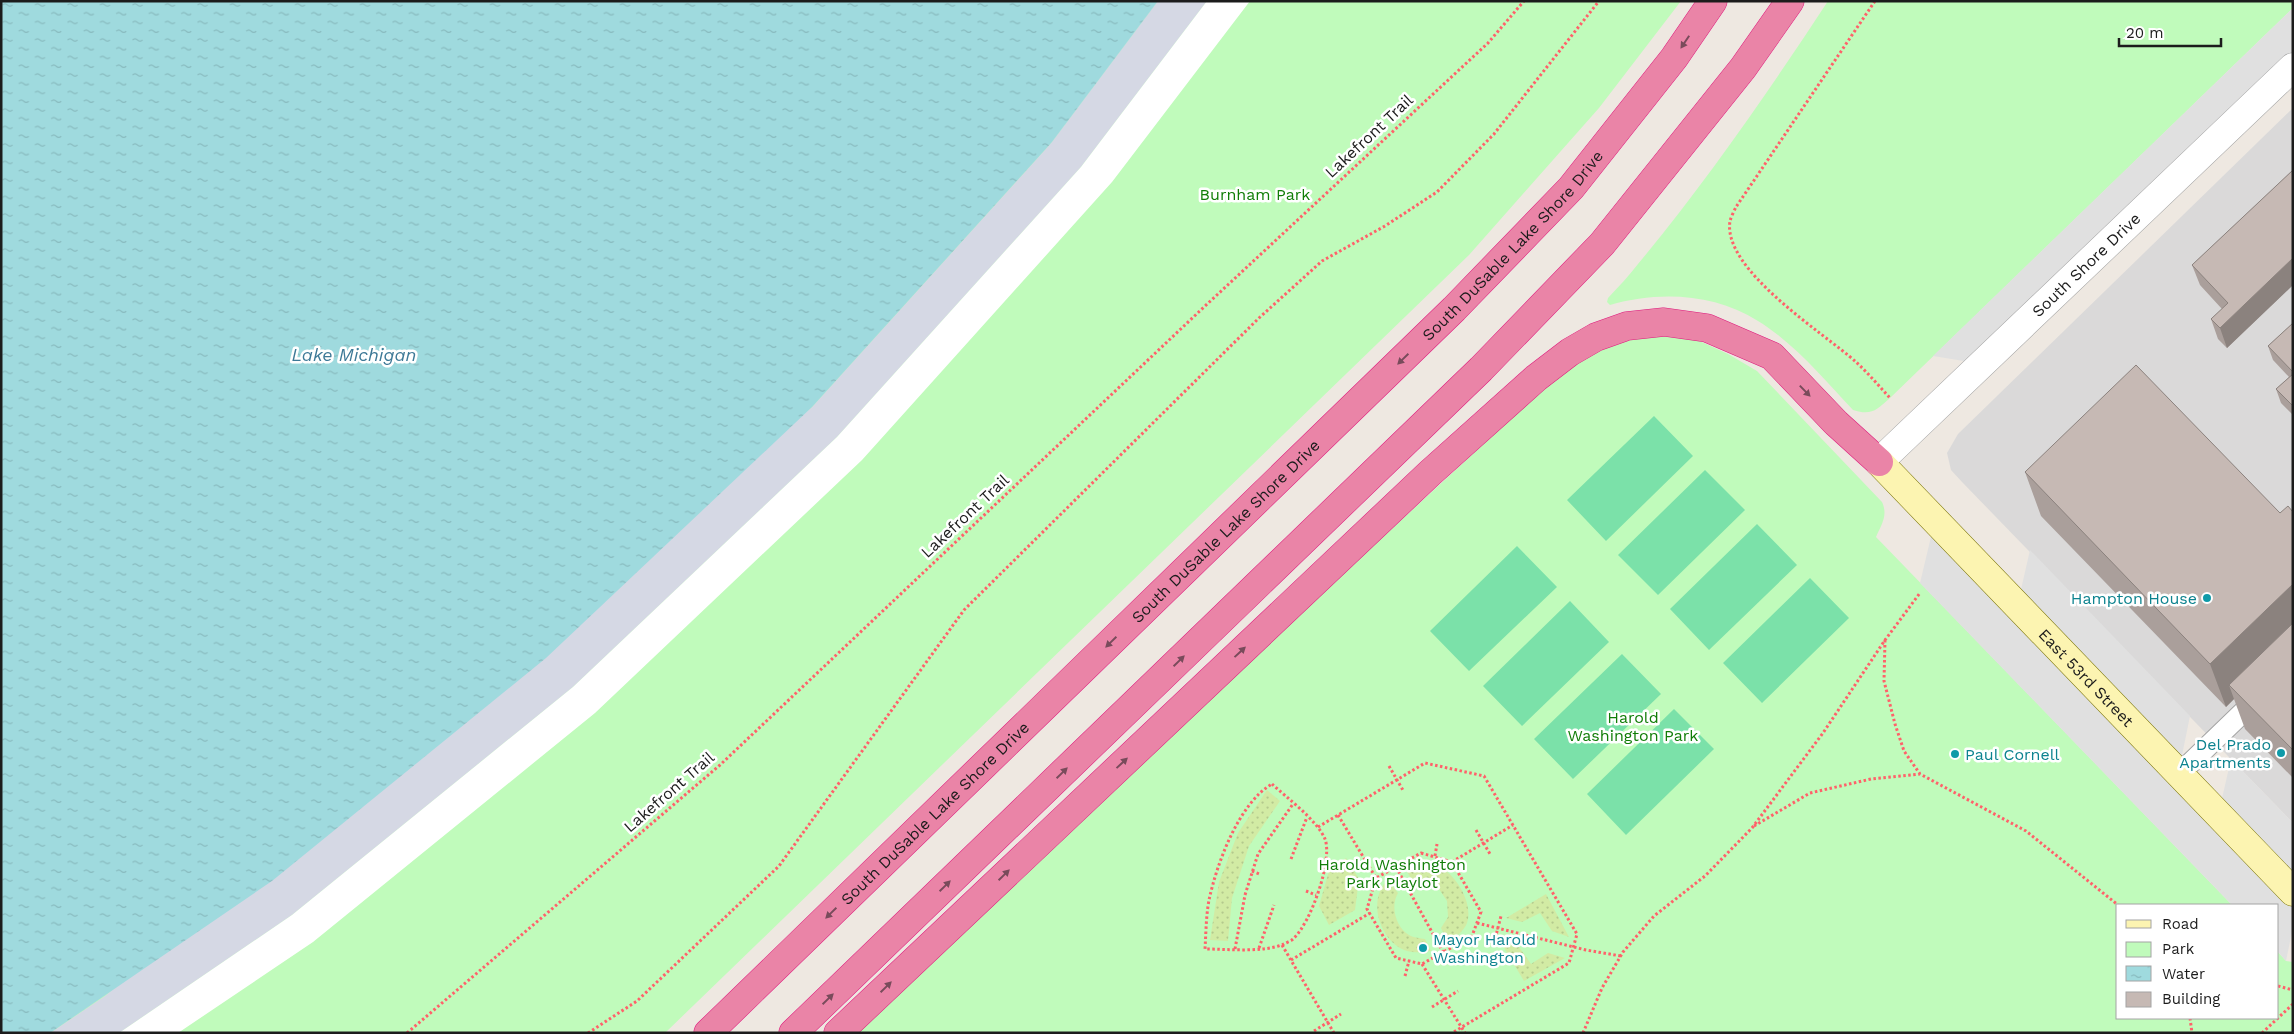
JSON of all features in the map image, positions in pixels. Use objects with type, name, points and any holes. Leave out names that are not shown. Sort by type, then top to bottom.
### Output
[{"type":"highway","name":"South DuSable Lake Shore Drive","points":[[708,1033],[1454,309],[1571,188],[1674,58],[1713,1]]},
{"type":"highway","points":[[793,1033],[1482,369],[1602,244],[1737,75],[1790,1]]},
{"type":"highway","points":[[838,1033],[1430,473],[1536,378],[1570,352],[1596,337],[1627,326],[1664,322],[1706,328],[1772,356],[1836,423],[1879,462]]},
{"type":"street","name":"South Shore Drive","points":[[1879,462],[2293,67]]},
{"type":"street","name":"East 53rd Street","points":[[1879,462],[2178,775],[2293,892]]},
{"type":"lane","points":[[2178,775],[2293,664]]},
{"type":"path","name":"Lakefront Trail","points":[[407,1033],[720,766],[1211,300],[1488,43],[1524,1]]},
{"type":"path","points":[[588,1033],[637,1001],[778,866],[964,610],[1259,318],[1322,261],[1385,226],[1436,192],[1494,134],[1599,1]]},
{"type":"path","points":[[1875,1],[1736,207],[1730,222],[1732,237],[1741,260],[1762,285],[1856,362],[1890,398]]},
{"type":"path","points":[[1583,1033],[1602,988],[1621,956],[1654,916],[1704,876],[1752,828],[1823,733],[1885,640],[1920,593]]},
{"type":"path","points":[[1885,640],[1884,681],[1895,724],[1904,751],[1920,774],[2026,831],[2117,904]]},
{"type":"path","points":[[1318,827],[1425,762],[1484,776],[1577,934],[1569,963],[1452,1033]]},
{"type":"path","points":[[1389,766],[1404,792]]},
{"type":"path","points":[[1752,828],[1810,793],[1871,779],[1920,774]]},
{"type":"path","points":[[1272,784],[1294,804],[1318,827],[1325,839],[1328,856],[1316,895],[1304,924],[1294,939],[1282,945],[1259,948],[1204,949],[1209,900],[1223,854],[1245,812],[1264,789],[1272,784]]},
{"type":"path","points":[[1236,949],[1245,894],[1258,854],[1294,804]]},
{"type":"path","points":[[1338,815],[1376,878]]},
{"type":"path","points":[[1291,858],[1307,817]]},
{"type":"path","points":[[1452,862],[1513,825]]},
{"type":"path","points":[[1476,830],[1490,854]]},
{"type":"path","points":[[1435,856],[1437,844]]},
{"type":"path","points":[[1422,853],[1452,862],[1481,912],[1472,936],[1422,964],[1396,958],[1367,909],[1376,878],[1396,868],[1422,853]]},
{"type":"path","points":[[1396,868],[1443,952]]},
{"type":"path","points":[[1252,871],[1259,874]]},
{"type":"path","points":[[1306,891],[1316,895]]},
{"type":"path","points":[[1259,948],[1274,905]]},
{"type":"path","points":[[1291,960],[1370,913]]},
{"type":"path","points":[[1494,944],[1501,916]]},
{"type":"path","points":[[1477,923],[1621,956]]},
{"type":"path","points":[[1282,945],[1334,1033]]},
{"type":"path","points":[[1405,976],[1409,961]]},
{"type":"path","points":[[1422,964],[1465,1033]]},
{"type":"path","points":[[2279,986],[2293,990]]},
{"type":"path","points":[[1432,1006],[1458,991]]},
{"type":"path","points":[[2279,1017],[2293,1004]]},
{"type":"path","points":[[1314,1031],[1341,1014]]},
{"type":"path","points":[[2190,1019],[2192,1033]]},
{"type":"path","points":[[2262,1033],[2277,1019]]},
{"type":"shaded area","points":[[1158,1],[1207,1],[1081,167],[837,437],[573,687],[292,915],[119,1033],[50,1033],[105,996],[812,407],[1052,142]]},
{"type":"shaded area","points":[[2293,8],[2293,67],[1982,364],[1933,356]]},
{"type":"shaded area","points":[[2293,108],[2293,823],[1962,482],[1951,470],[1947,453],[1958,434]]},
{"type":"shaded area","points":[[1935,520],[2017,607],[2030,550],[2190,716],[2178,775],[2218,816],[2231,759],[2293,823],[2293,927],[2286,961],[2279,953],[2279,904],[2231,904],[1920,583]]},
{"type":"green space","name":"Burnham Park","points":[[1158,1],[1681,1],[1599,108],[1469,255],[665,1033],[50,1033],[1052,142]]},
{"type":"green space","points":[[1828,1],[2293,1],[2293,8],[1890,398],[1873,411],[1859,412],[1853,410],[1808,362],[1784,340],[1758,321],[1741,312],[1723,305],[1686,297],[1647,298],[1610,305],[1607,302],[1608,298],[1663,233],[1712,168],[1783,69]]},
{"type":"green space","name":"Harold Washington Park","points":[[1656,333],[1693,338],[1728,354],[1757,371],[1882,502],[1884,515],[1876,537],[2231,904],[2116,904],[2116,1019],[2279,1019],[2279,953],[2286,961],[2293,962],[2293,1033],[858,1033],[1129,772],[1568,366],[1625,339]]},
{"type":"green space","points":[[1654,416],[1693,456],[1606,541],[1567,500]]},
{"type":"green space","points":[[1705,470],[1745,510],[1658,595],[1618,555]]},
{"type":"green space","points":[[1757,524],[1797,565],[1709,650],[1670,609]]},
{"type":"green space","points":[[1517,546],[1557,587],[1469,671],[1430,631]]},
{"type":"green space","points":[[1810,578],[1849,618],[1762,703],[1723,663]]},
{"type":"green space","points":[[1570,601],[1609,642],[1522,726],[1483,686]]},
{"type":"green space","points":[[1622,654],[1661,694],[1573,779],[1534,739]]},
{"type":"green space","points":[[1674,709],[1714,749],[1626,835],[1587,794]]},
{"type":"green space","points":[[1267,790],[1280,801],[1249,846],[1232,898],[1228,941],[1210,940],[1219,882],[1238,833]]},
{"type":"green space","points":[[1346,858],[1359,879],[1355,910],[1329,925],[1319,906],[1329,871]]},
{"type":"green space","points":[[1421,863],[1441,868],[1449,873],[1459,886],[1466,901],[1468,908],[1467,923],[1459,934],[1448,942],[1441,928],[1448,917],[1447,901],[1439,889],[1425,881],[1414,883],[1404,867]]},
{"type":"green space","points":[[1388,880],[1398,893],[1395,910],[1401,927],[1411,936],[1425,939],[1431,951],[1416,952],[1400,948],[1392,942],[1381,926],[1377,906],[1378,896]]},
{"type":"green space","points":[[1546,894],[1569,937],[1552,931],[1540,913],[1522,922],[1506,918]]},
{"type":"green space","points":[[1500,941],[1519,947],[1531,964],[1548,953],[1565,958],[1524,981]]},
{"type":"water","name":"Lake Michigan","points":[[1,1],[1158,1],[1052,142],[812,407],[546,658],[272,881],[50,1033],[1,1033]]},
{"type":"pier","points":[[1207,1],[1250,1],[1112,182],[862,460],[595,713],[313,942],[178,1033],[119,1033],[292,915],[573,687],[837,437],[1081,167]]},
{"type":"building","points":[[2293,170],[2293,258],[2220,328],[2211,319],[2228,303],[2192,265]]},
{"type":"building","points":[[2293,323],[2293,372],[2268,346]]},
{"type":"building","name":"Hampton House","points":[[2136,365],[2280,513],[2288,506],[2293,512],[2293,584],[2210,664],[2025,472]]},
{"type":"building","points":[[2293,374],[2293,406],[2276,389]]},
{"type":"building","points":[[2293,623],[2293,750],[2229,685]]},
{"type":"place","name":"Hampton House","points":[[2207,598]]},
{"type":"place","name":"Del Prado Apartments","points":[[2281,753]]},
{"type":"place","name":"Paul Cornell","points":[[1955,754]]},
{"type":"place","name":"Mayor Harold Washington","points":[[1423,948]]},
{"type":"park label","name":"Harold Washington Park Playlot","points":[[1392,873]]}]
